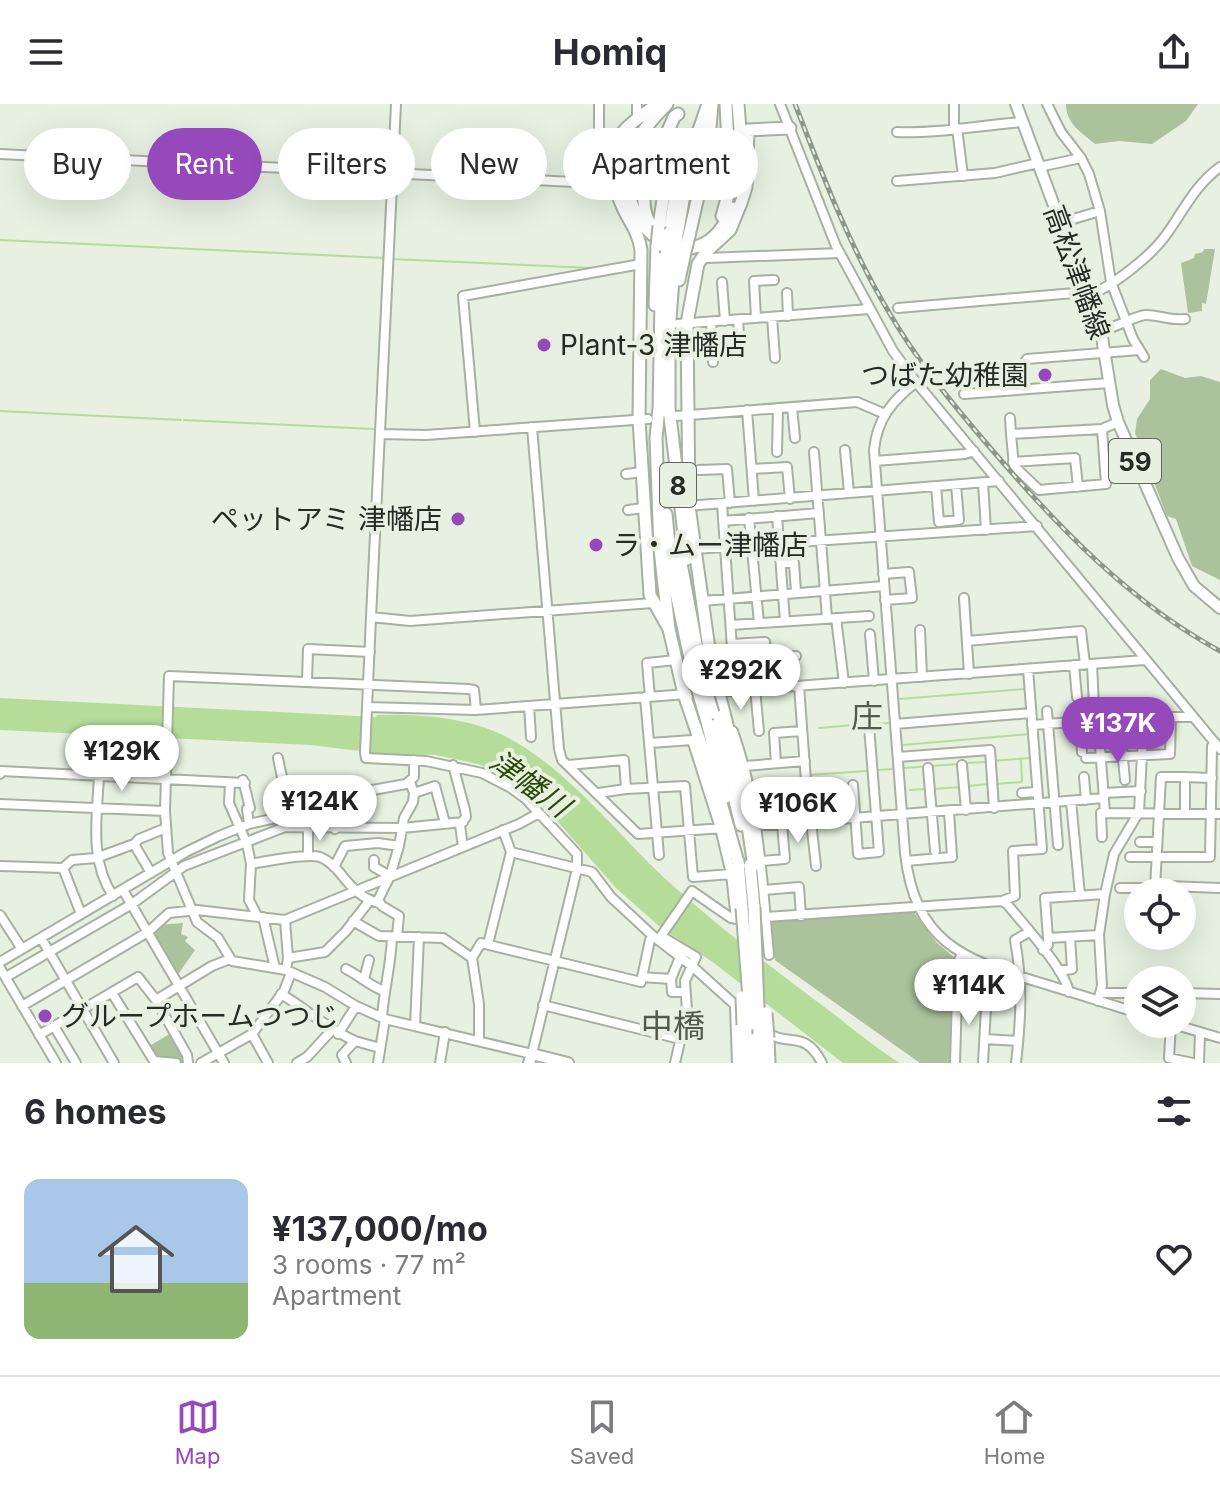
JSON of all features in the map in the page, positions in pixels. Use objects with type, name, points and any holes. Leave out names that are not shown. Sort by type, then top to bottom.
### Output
[{"type":"highway","name":"8","points":[[635,128],[641,125],[657,104]]},
{"type":"highway","points":[[667,104],[641,125],[629,165],[628,184],[633,208],[641,225],[661,243],[692,248],[721,228],[734,203],[740,164],[738,104]]},
{"type":"highway","points":[[680,109],[647,179],[642,202],[644,213],[654,230],[672,241],[681,242],[702,237],[719,222],[730,188],[723,104]]},
{"type":"highway","points":[[718,128],[723,104]]},
{"type":"highway","points":[[704,108],[706,128]]},
{"type":"highway","points":[[664,376],[655,368],[673,233],[704,108]]},
{"type":"highway","points":[[664,376],[676,300],[671,251],[669,149],[680,109]]},
{"type":"highway","name":"8","points":[[753,1063],[747,1024],[750,943],[740,870],[687,602],[675,525],[673,412],[683,324],[695,274],[704,255],[727,234],[741,203],[746,187],[748,130],[790,128]]},
{"type":"highway","name":"8","points":[[620,200],[640,238],[646,326],[642,472],[646,509],[644,560],[653,603],[669,629]]},
{"type":"highway","points":[[673,233],[690,200]]},
{"type":"highway","name":"8","points":[[664,376],[673,412],[702,601],[703,674],[718,692],[745,798],[753,860],[740,870]]},
{"type":"highway","name":"8","points":[[673,412],[656,438],[660,550],[669,629],[695,740],[718,793],[740,870]]},
{"type":"highway","name":"8","points":[[750,943],[761,961],[767,1036],[761,1063]]},
{"type":"highway","points":[[744,1063],[747,1024]]},
{"type":"highway","points":[[767,1036],[772,1063]]},
{"type":"main road","name":"高松津幡線","points":[[1016,104],[1101,331],[1118,422],[1178,558],[1194,586],[1220,608]]},
{"type":"main road","points":[[530,1058],[568,1063]]},
{"type":"street","points":[[395,128],[396,104]]},
{"type":"street","points":[[599,104],[599,128]]},
{"type":"street","points":[[637,104],[641,125]]},
{"type":"street","points":[[780,104],[840,253],[869,309],[916,382],[1218,746]]},
{"type":"street","points":[[954,104],[954,126],[957,128],[963,176]]},
{"type":"street","points":[[1008,391],[1027,359],[1105,352],[1142,353],[1111,282],[1100,211],[1081,158],[1067,143],[1047,104]]},
{"type":"street","points":[[897,132],[1023,122]]},
{"type":"street","points":[[0,154],[278,167]]},
{"type":"street","points":[[897,181],[995,173],[1081,158]]},
{"type":"street","points":[[898,308],[1087,294],[1111,282],[1159,244],[1193,192],[1220,167]]},
{"type":"street","points":[[415,174],[563,181]]},
{"type":"street","points":[[156,1000],[212,966],[230,959],[288,971],[383,1018],[479,1040],[530,1058],[577,869],[577,854],[519,794],[497,779],[453,765],[372,759],[366,758],[365,753],[392,200]]},
{"type":"street","points":[[1060,223],[1100,211]]},
{"type":"street","points":[[704,255],[707,258],[840,253]]},
{"type":"street","points":[[475,432],[463,296],[641,264]]},
{"type":"street","points":[[756,318],[754,281],[774,280]]},
{"type":"street","points":[[722,282],[725,321]]},
{"type":"street","points":[[787,293],[788,316]]},
{"type":"street","points":[[683,324],[869,309]]},
{"type":"street","points":[[1101,331],[1144,315],[1166,320],[1185,319]]},
{"type":"street","points":[[772,317],[775,358]]},
{"type":"street","points":[[738,320],[740,348]]},
{"type":"street","points":[[711,322],[713,362]]},
{"type":"street","points":[[916,382],[895,400],[885,414],[876,435],[875,461],[909,881],[919,907],[938,935],[962,954],[1021,977],[1069,992],[1099,997],[1124,1007]]},
{"type":"street","points":[[964,394],[1109,383]]},
{"type":"street","points":[[673,412],[861,403],[885,414]]},
{"type":"street","points":[[792,407],[795,438]]},
{"type":"street","points":[[777,452],[778,408]]},
{"type":"street","points":[[747,410],[754,501]]},
{"type":"street","points":[[1010,418],[1014,466],[1039,490],[1106,484],[1102,429]]},
{"type":"street","points":[[380,434],[426,435],[643,419]]},
{"type":"street","points":[[1011,434],[1102,429],[1118,422]]},
{"type":"street","points":[[532,427],[554,705],[562,760],[638,834],[722,828]]},
{"type":"street","points":[[845,450],[849,493]]},
{"type":"street","points":[[875,461],[974,451]]},
{"type":"street","points":[[814,452],[825,590],[844,683]]},
{"type":"street","points":[[1013,462],[1075,458],[1078,487]]},
{"type":"street","points":[[752,469],[787,467],[790,499]]},
{"type":"street","points":[[699,470],[727,469],[723,521],[735,691]]},
{"type":"street","points":[[626,474],[642,472]]},
{"type":"street","points":[[688,506],[999,481]]},
{"type":"street","points":[[983,483],[986,530]]},
{"type":"street","points":[[936,486],[939,522],[959,520],[956,485]]},
{"type":"street","points":[[628,510],[646,509]]},
{"type":"street","points":[[723,521],[819,513]]},
{"type":"street","points":[[777,516],[785,621]]},
{"type":"street","points":[[749,518],[759,623]]},
{"type":"street","points":[[694,549],[1037,526]]},
{"type":"street","points":[[781,563],[794,563],[796,592]]},
{"type":"street","points":[[883,574],[909,572],[912,598],[885,600]]},
{"type":"street","points":[[702,601],[884,586]]},
{"type":"street","points":[[964,598],[969,674]]},
{"type":"street","points":[[371,617],[410,621],[653,603]]},
{"type":"street","points":[[731,625],[869,616]]},
{"type":"street","points":[[920,630],[922,677]]},
{"type":"street","points":[[967,641],[1081,631],[1094,706]]},
{"type":"street","points":[[870,634],[874,681]]},
{"type":"street","points":[[732,644],[765,642],[768,689]]},
{"type":"street","points":[[307,681],[308,649],[370,652]]},
{"type":"street","points":[[788,687],[785,657],[796,656]]},
{"type":"street","points":[[659,855],[647,663],[676,660]]},
{"type":"street","points":[[367,711],[476,710],[554,705],[1145,660]]},
{"type":"street","points":[[1074,665],[1077,697]]},
{"type":"street","points":[[479,1040],[479,1004],[472,958],[481,943],[641,982],[650,940],[658,935],[692,891],[766,918],[1002,901],[1015,896],[1013,851],[1042,849],[1028,669]]},
{"type":"street","points":[[230,959],[218,938],[197,922],[168,853],[165,811],[169,676],[474,690],[476,710]]},
{"type":"street","points":[[799,686],[816,866]]},
{"type":"street","points":[[755,689],[759,731]]},
{"type":"street","points":[[529,706],[531,737]]},
{"type":"street","points":[[1047,711],[1058,845]]},
{"type":"street","points":[[895,724],[1031,713]]},
{"type":"street","points":[[1099,997],[1099,935],[1105,894],[1114,854],[1139,812],[1144,717]]},
{"type":"street","points":[[1080,721],[1084,755],[1102,757],[1170,754],[1171,717]]},
{"type":"street","points":[[1032,725],[1119,718],[1192,717]]},
{"type":"street","points":[[1119,718],[1125,780]]},
{"type":"street","points":[[1098,720],[1105,813]]},
{"type":"street","points":[[728,726],[731,726],[745,766],[762,861],[769,955]]},
{"type":"street","points":[[853,785],[858,854],[879,852],[869,726]]},
{"type":"street","points":[[776,763],[774,733],[802,731]]},
{"type":"street","points":[[650,743],[695,740],[722,828],[740,870],[744,912]]},
{"type":"street","points":[[1130,857],[1210,857],[1216,814],[1212,746],[1218,746]]},
{"type":"street","points":[[898,757],[990,750],[994,808]]},
{"type":"street","points":[[278,758],[290,816]]},
{"type":"street","points":[[56,1063],[0,965],[151,873],[245,825],[290,816],[350,795],[410,782],[414,777],[414,760]]},
{"type":"street","points":[[568,765],[624,760],[626,789]]},
{"type":"street","points":[[745,766],[805,761]]},
{"type":"street","points":[[453,765],[465,810],[460,825],[463,847]]},
{"type":"street","points":[[962,765],[966,810]]},
{"type":"street","points":[[928,768],[935,851]]},
{"type":"street","points":[[0,774],[1,771],[230,783],[244,781],[250,808],[247,809],[245,825],[251,864],[249,900],[261,917],[275,968]]},
{"type":"street","points":[[99,776],[96,858],[113,896]]},
{"type":"street","points":[[1084,777],[1086,800]]},
{"type":"street","points":[[1120,888],[1155,888],[1161,777],[1212,778]]},
{"type":"street","points":[[1185,777],[1185,813]]},
{"type":"street","points":[[288,958],[325,952],[374,901],[390,876],[414,793],[410,782]]},
{"type":"street","points":[[230,783],[229,803],[245,825]]},
{"type":"street","points":[[414,793],[435,786],[445,823]]},
{"type":"street","points":[[598,793],[685,786],[693,877],[740,870]]},
{"type":"street","points":[[754,826],[1086,800],[1141,791]]},
{"type":"street","points":[[1022,793],[1037,792]]},
{"type":"street","points":[[318,793],[320,807]]},
{"type":"street","points":[[350,795],[353,809]]},
{"type":"street","points":[[334,801],[335,829]]},
{"type":"street","points":[[1071,801],[1080,895]]},
{"type":"street","points":[[0,804],[165,811]]},
{"type":"street","points":[[308,811],[308,856]]},
{"type":"street","points":[[906,861],[952,857],[949,812]]},
{"type":"street","points":[[22,1006],[148,932],[169,913],[191,910],[285,920],[539,813]]},
{"type":"street","points":[[1101,833],[1101,813],[1216,814]]},
{"type":"street","points":[[6,977],[132,904],[196,861],[285,827],[335,829],[361,825],[402,828],[463,822]]},
{"type":"street","points":[[762,861],[785,859],[782,824]]},
{"type":"street","points":[[361,825],[361,844]]},
{"type":"street","points":[[378,826],[378,843]]},
{"type":"street","points":[[0,866],[63,868],[72,860],[96,858],[166,828]]},
{"type":"street","points":[[488,944],[511,852],[503,830]]},
{"type":"street","points":[[1140,842],[1157,842]]},
{"type":"street","points":[[334,867],[345,846],[378,843],[399,846]]},
{"type":"street","points":[[134,844],[151,873]]},
{"type":"street","points":[[511,852],[592,872],[611,897],[658,935],[767,1036],[797,1038],[812,1047],[822,1063]]},
{"type":"street","points":[[251,864],[308,856],[324,859],[353,891],[399,916],[384,991],[378,1063]]},
{"type":"street","points":[[374,860],[374,867],[390,876]]},
{"type":"street","points":[[63,868],[81,914]]},
{"type":"street","points":[[764,890],[799,887],[801,916]]},
{"type":"street","points":[[1196,887],[1220,888]]},
{"type":"street","points":[[123,890],[224,1063]]},
{"type":"street","points":[[1043,950],[1048,945],[1045,898],[1105,894]]},
{"type":"street","points":[[1002,901],[1059,971],[1069,992]]},
{"type":"street","points":[[1,914],[22,949]]},
{"type":"street","points":[[201,1063],[252,1034],[281,994],[288,971],[285,920]]},
{"type":"street","points":[[353,921],[379,936],[443,938],[472,958]]},
{"type":"street","points":[[1016,1063],[1021,977],[1015,940],[1029,932]]},
{"type":"street","points":[[658,935],[696,957],[685,981],[687,1011],[675,1063]]},
{"type":"street","points":[[1048,938],[1099,935]]},
{"type":"street","points":[[415,1026],[419,937]]},
{"type":"street","points":[[1059,971],[1072,969],[1070,937]]},
{"type":"street","points":[[41,938],[114,1063]]},
{"type":"street","points":[[955,1063],[958,962],[962,954]]},
{"type":"street","points":[[680,957],[671,979],[672,992],[684,992]]},
{"type":"street","points":[[364,979],[369,960]]},
{"type":"street","points":[[346,969],[384,991]]},
{"type":"street","points":[[39,1035],[138,977],[156,1000],[187,1055],[188,1063]]},
{"type":"street","points":[[642,977],[671,979]]},
{"type":"street","points":[[958,989],[987,989],[983,1063]]},
{"type":"street","points":[[112,993],[154,1061],[176,1063]]},
{"type":"street","points":[[1196,993],[1220,994]]},
{"type":"street","points":[[281,994],[304,1007],[335,1032],[380,1048]]},
{"type":"street","points":[[1099,997],[1124,994]]},
{"type":"street","points":[[543,1005],[680,1039]]},
{"type":"street","points":[[297,1063],[335,1032],[356,1006]]},
{"type":"street","points":[[735,1006],[737,1063]]},
{"type":"street","points":[[54,1026],[76,1063]]},
{"type":"street","points":[[1196,1031],[1220,1038]]},
{"type":"street","points":[[440,1063],[445,1032]]},
{"type":"street","points":[[1199,1063],[1200,1032]]},
{"type":"street","points":[[252,1034],[268,1063]]},
{"type":"street","points":[[1171,1038],[1169,1058],[1193,1063]]},
{"type":"street","points":[[985,1039],[1018,1041]]},
{"type":"street","points":[[346,1063],[342,1055],[355,1041]]},
{"type":"shaded area","points":[[1066,104],[1198,104],[1186,121],[1152,144],[1119,141],[1095,144],[1071,122]]},
{"type":"shaded area","points":[[1204,249],[1215,249],[1206,304],[1202,303],[1202,311],[1188,313],[1181,263],[1194,258]]},
{"type":"shaded area","points":[[1161,369],[1185,378],[1201,376],[1220,382],[1220,580],[1192,566],[1176,519],[1167,516],[1135,433],[1137,419],[1150,399],[1150,380]]},
{"type":"shaded area","points":[[913,911],[936,942],[956,959],[952,1063],[920,1063],[776,961],[772,953],[770,921]]},
{"type":"shaded area","points":[[183,923],[181,934],[188,937],[185,941],[195,950],[177,976],[150,930],[156,925]]},
{"type":"shaded area","points":[[173,1032],[187,1062],[160,1061],[146,1048]]},
{"type":"water","name":"津幡川","points":[[0,698],[376,717],[425,716],[473,724],[501,734],[554,769],[670,883],[727,932],[900,1063],[843,1063],[714,963],[659,926],[616,888],[551,814],[513,780],[478,764],[436,755],[384,754],[311,745],[0,730]]},
{"type":"waterway","points":[[0,240],[385,258]]},
{"type":"waterway","points":[[391,259],[592,268]]},
{"type":"waterway","points":[[0,411],[181,420]]},
{"type":"waterway","points":[[184,420],[374,429]]},
{"type":"waterway","points":[[900,699],[1024,689]]},
{"type":"waterway","points":[[873,724],[888,723]]},
{"type":"waterway","points":[[819,728],[866,724]]},
{"type":"waterway","points":[[903,745],[1029,734]]},
{"type":"waterway","points":[[992,761],[1030,758]]},
{"type":"waterway","points":[[994,784],[1022,782],[1021,759]]},
{"type":"waterway","points":[[965,763],[987,762]]},
{"type":"waterway","points":[[904,768],[959,764]]},
{"type":"waterway","points":[[877,770],[892,769]]},
{"type":"waterway","points":[[808,775],[867,771]]},
{"type":"waterway","points":[[968,786],[989,784]]},
{"type":"waterway","points":[[933,789],[961,787]]},
{"type":"waterway","points":[[910,790],[925,789]]},
{"type":"tunnel","points":[[650,509],[686,506]]},
{"type":"railway","points":[[795,104],[860,260],[899,328],[937,383],[1018,479],[1098,562],[1156,610],[1220,651]]},
{"type":"place","name":"Plant-3 津幡店","points":[[544,345]]},
{"type":"place","name":"つばた幼稚園","points":[[1045,375]]},
{"type":"place","name":"ペットアミ 津幡店","points":[[458,519]]},
{"type":"place","name":"ラ・ムー津幡店","points":[[596,545]]},
{"type":"place","name":"グループホームつつじ","points":[[45,1016]]},
{"type":"district","name":"庄","points":[[867,716]]},
{"type":"district","name":"中橋","points":[[673,1025]]}]
